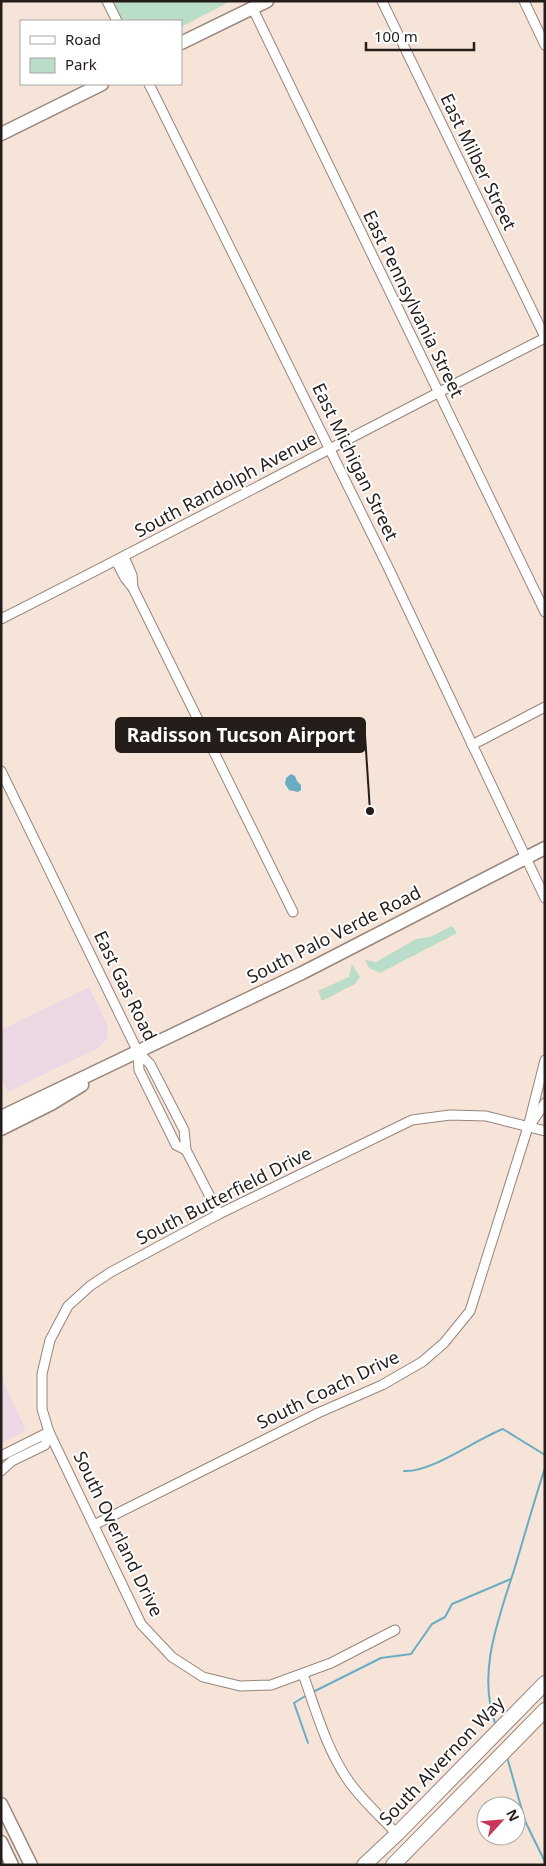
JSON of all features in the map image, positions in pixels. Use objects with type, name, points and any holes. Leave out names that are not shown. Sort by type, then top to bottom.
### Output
[{"type":"main road","points":[[182,44],[267,1]]},
{"type":"main road","points":[[1,134],[100,85]]},
{"type":"main road","name":"South Palo Verde Road","points":[[1,1123],[11,1116],[7,1114],[302,973],[545,848]]},
{"type":"main road","name":"South Palo Verde Road","points":[[1,1129],[51,1104],[138,1052]]},
{"type":"main road","name":"South Alvernon Way","points":[[364,1865],[397,1834],[545,1683]]},
{"type":"main road","points":[[392,1865],[545,1710]]},
{"type":"main road","points":[[1,1804],[30,1865]]},
{"type":"street","points":[[107,1],[116,20]]},
{"type":"street","name":"East Milber Street","points":[[382,1],[545,338]]},
{"type":"street","points":[[524,1],[545,45]]},
{"type":"street","name":"East Pennsylvania Street","points":[[253,9],[437,393],[545,612]]},
{"type":"street","name":"East Michigan Street","points":[[149,85],[331,449],[525,858]]},
{"type":"street","name":"South Randolph Avenue","points":[[1,619],[545,338]]},
{"type":"street","points":[[120,559],[125,578],[133,588],[293,912]]},
{"type":"street","points":[[472,745],[545,707]]},
{"type":"street","name":"East Gas Road","points":[[1,771],[138,1052],[150,1064],[184,1130],[186,1150],[219,1214]]},
{"type":"street","points":[[525,858],[545,898]]},
{"type":"street","points":[[138,1052],[139,1070],[176,1145],[186,1150]]},
{"type":"street","name":"South Coach Drive","points":[[94,1525],[318,1413],[382,1385],[422,1362],[444,1343],[470,1310],[528,1127],[545,1060]]},
{"type":"street","name":"South Coach Drive","points":[[528,1127],[545,1104]]},
{"type":"street","name":"South Butterfield Drive","points":[[55,1445],[42,1409],[42,1374],[50,1340],[68,1306],[90,1286],[112,1272],[219,1214],[412,1120],[450,1115],[486,1116],[545,1132]]},
{"type":"street","points":[[1,1456],[49,1432]]},
{"type":"street","points":[[1,1471],[12,1461],[45,1445],[49,1432]]},
{"type":"street","points":[[1,1471],[55,1445]]},
{"type":"street","name":"South Overland Drive","points":[[55,1445],[141,1624],[172,1657],[203,1677],[240,1686],[271,1685],[331,1663],[395,1630]]},
{"type":"street","points":[[304,1674],[322,1728],[340,1766],[360,1796],[397,1834]]},
{"type":"street","points":[[5,1854],[22,1846]]},
{"type":"shaded area","points":[[89,987],[108,1027],[107,1039],[98,1048],[8,1092],[1,1078],[1,1030]]},
{"type":"shaded area","points":[[1,1377],[25,1428],[24,1432],[1,1443]]},
{"type":"green space","points":[[101,1],[231,1],[182,26],[182,20],[110,20]]},
{"type":"green space","points":[[452,926],[457,933],[380,973],[369,968],[365,960],[376,962],[416,939],[430,937]]},
{"type":"green space","points":[[352,964],[360,977],[355,984],[322,1001],[318,991],[349,977]]},
{"type":"water","points":[[291,774],[295,776],[301,785],[301,790],[298,792],[289,790],[285,784],[286,778]]},
{"type":"waterway","points":[[404,1471],[427,1467],[503,1429],[545,1455]]},
{"type":"waterway","points":[[496,1726],[490,1706],[488,1686],[492,1646],[502,1606],[545,1468]]},
{"type":"waterway","points":[[313,1692],[381,1658],[411,1654],[432,1624],[445,1617],[452,1604],[511,1579]]},
{"type":"waterway","points":[[307,1695],[294,1703],[308,1743]]},
{"type":"waterway","points":[[507,1757],[525,1821],[545,1862]]},
{"type":"place","name":"Radisson Tucson Airport","points":[[370,811]]}]
